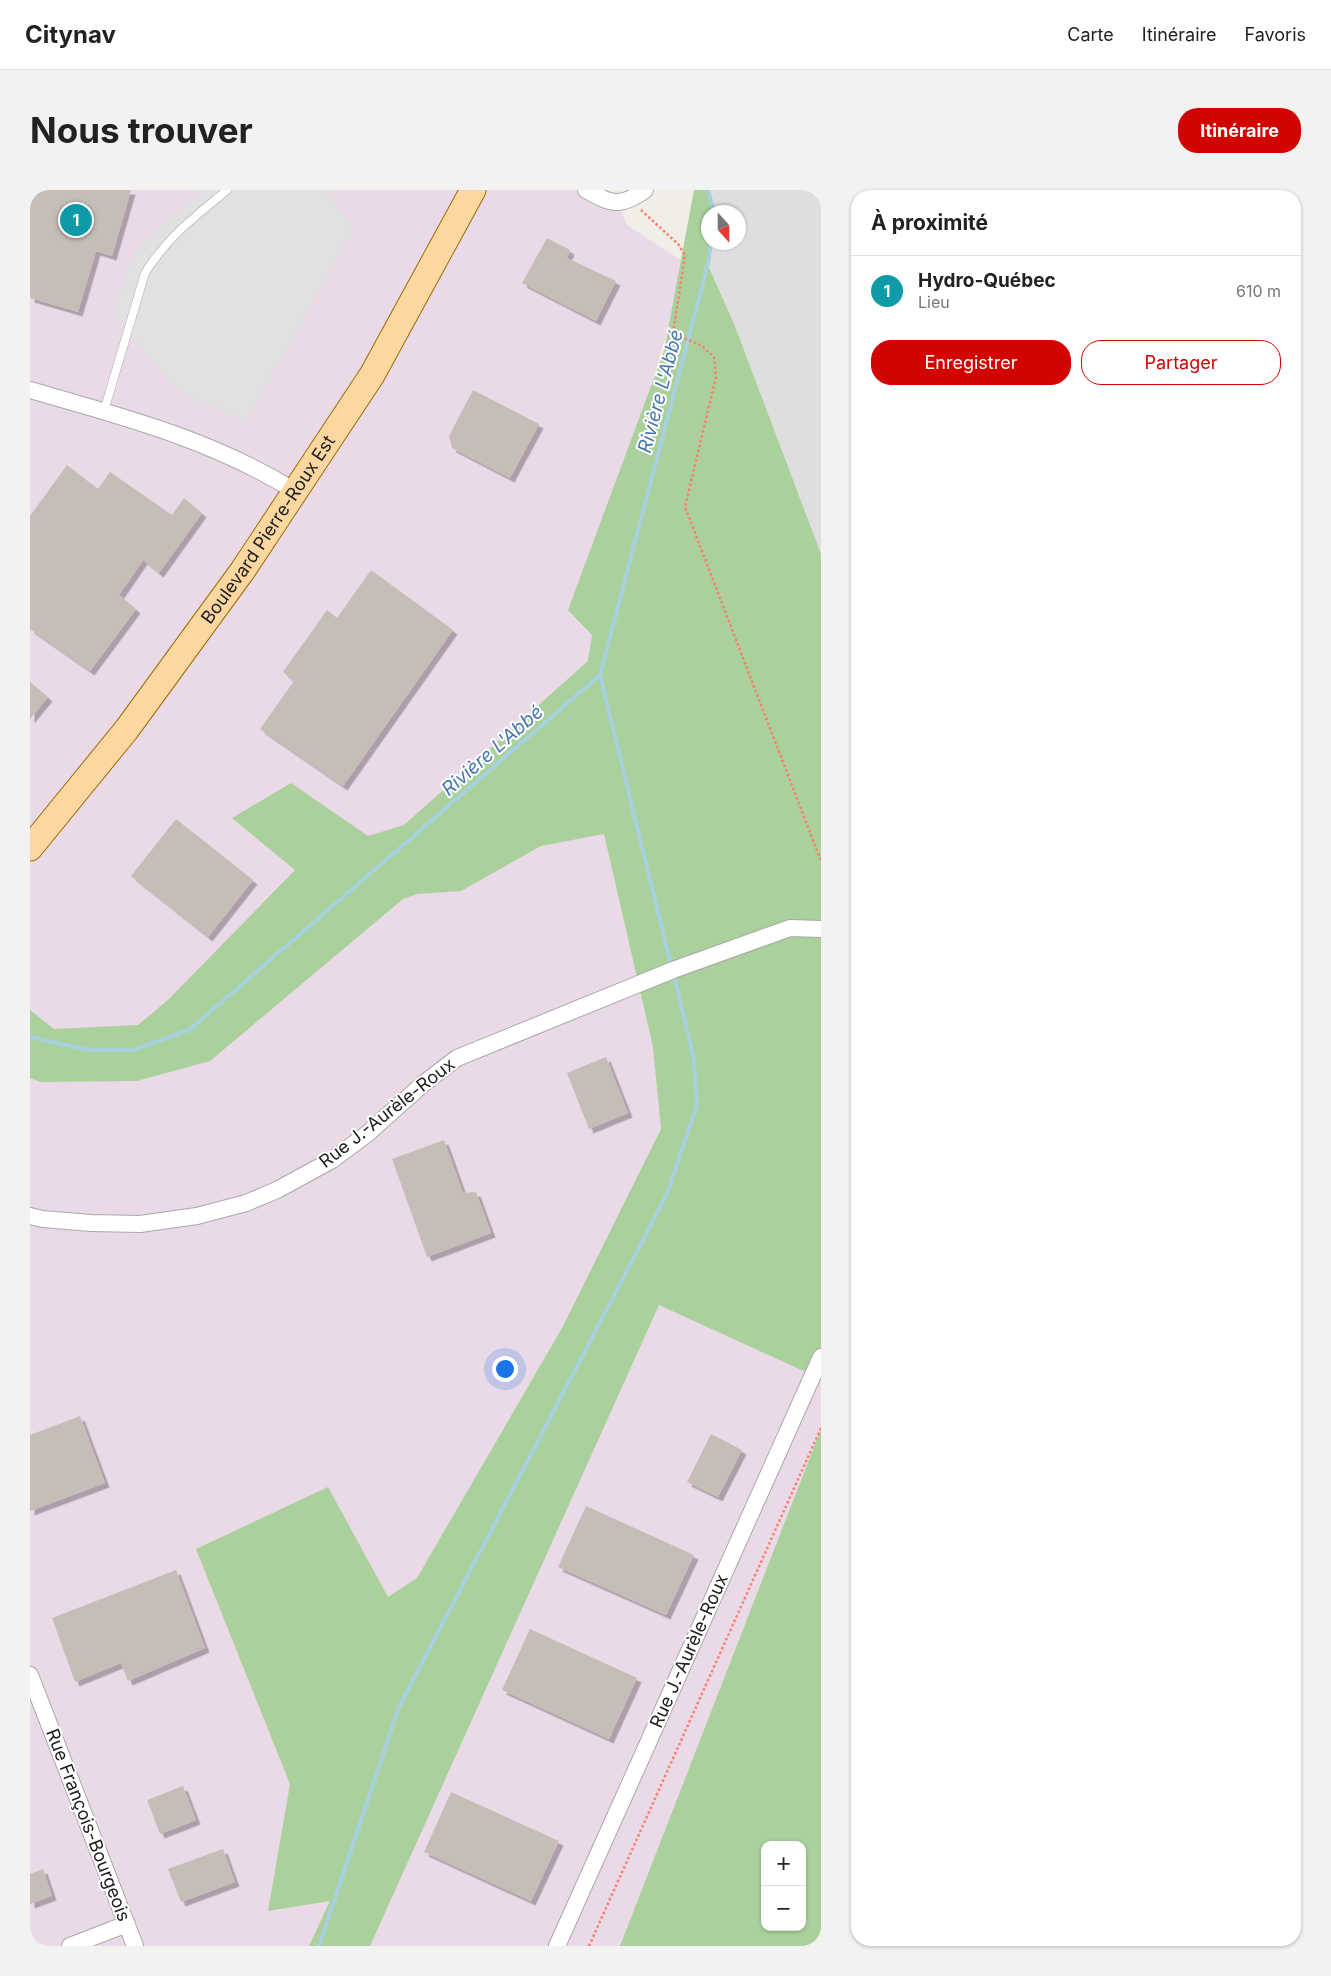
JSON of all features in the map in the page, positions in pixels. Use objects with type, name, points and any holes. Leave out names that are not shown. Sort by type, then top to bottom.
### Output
[{"type":"main road","name":"Boulevard Pierre-Roux Est","points":[[30,848],[127,729],[243,570],[372,375],[473,190]]},
{"type":"street","points":[[586,190],[609,203],[626,202],[646,190]]},
{"type":"street","points":[[30,390],[150,424],[206,445],[268,475],[295,491]]},
{"type":"street","name":"Rue J.-Aurèle-Roux","points":[[30,1216],[42,1219],[90,1223],[140,1224],[197,1216],[246,1203],[277,1190],[332,1160],[367,1134],[423,1084],[457,1058],[664,974],[790,928],[821,929]]},
{"type":"street","name":"Rue J.-Aurèle-Roux","points":[[557,1946],[821,1356]]},
{"type":"street","name":"Rue François-Bourgeois","points":[[30,1675],[135,1946]]},
{"type":"street","points":[[70,1946],[127,1924]]},
{"type":"lane","points":[[104,411],[145,272],[172,236],[228,190]]},
{"type":"path","points":[[626,202],[644,212],[678,244],[685,255],[673,333],[702,346],[714,357],[716,377],[685,507],[821,861]]},
{"type":"path","points":[[589,1946],[821,1428]]},
{"type":"shaded area","points":[[30,190],[604,190],[615,196],[627,225],[688,265],[651,385],[821,827],[821,1946],[30,1946]]},
{"type":"shaded area","points":[[203,190],[325,190],[354,228],[246,422],[174,388],[112,313],[136,249]]},
{"type":"shaded area","points":[[708,190],[821,190],[821,554],[735,326],[708,264],[710,250],[746,250],[746,205],[712,205]]},
{"type":"green space","points":[[694,190],[708,190],[712,205],[701,205],[701,250],[710,250],[708,265],[735,326],[821,554],[821,1379],[659,1305],[370,1946],[309,1946],[330,1901],[268,1911],[290,1784],[196,1549],[328,1487],[388,1597],[417,1578],[562,1328],[661,1129],[653,1047],[604,834],[541,846],[461,891],[417,894],[403,899],[210,1061],[137,1081],[40,1082],[30,1078],[30,1010],[54,1029],[138,1025],[168,1000],[295,870],[232,818],[291,783],[368,836],[404,825],[588,661],[592,635],[568,610],[664,351]]},
{"type":"green space","points":[[821,1429],[821,1946],[620,1946]]},
{"type":"building","points":[[30,190],[131,190],[112,256],[96,251],[78,312],[30,298]]},
{"type":"building","points":[[547,238],[570,250],[567,258],[616,281],[596,321],[522,283]]},
{"type":"building","points":[[473,390],[539,424],[510,478],[452,448],[449,436]]},
{"type":"building","points":[[67,465],[98,489],[110,472],[172,515],[184,498],[202,513],[159,573],[143,560],[119,595],[136,609],[90,671],[30,629],[30,516]]},
{"type":"building","points":[[371,570],[453,630],[343,786],[260,729],[294,681],[283,672],[327,610],[337,618]]},
{"type":"building","points":[[30,682],[48,697],[30,719]]},
{"type":"building","points":[[176,819],[253,880],[208,937],[131,876]]},
{"type":"building","points":[[606,1057],[628,1113],[589,1129],[567,1073]]},
{"type":"building","points":[[444,1140],[463,1193],[476,1192],[491,1233],[427,1257],[392,1159]]},
{"type":"building","points":[[80,1416],[105,1483],[30,1511],[30,1435]]},
{"type":"building","points":[[711,1434],[742,1450],[718,1497],[687,1482]]},
{"type":"building","points":[[586,1506],[694,1555],[666,1615],[558,1567]]},
{"type":"building","points":[[176,1570],[205,1648],[128,1681],[121,1663],[75,1682],[52,1618]]},
{"type":"building","points":[[530,1629],[637,1678],[609,1739],[502,1690]]},
{"type":"building","points":[[183,1786],[196,1820],[160,1834],[147,1800]]},
{"type":"building","points":[[451,1792],[559,1841],[531,1901],[424,1852]]},
{"type":"building","points":[[223,1849],[235,1882],[181,1902],[168,1869]]},
{"type":"building","points":[[43,1869],[52,1896],[30,1904],[30,1874]]},
{"type":"waterway","name":"Rivière L'Abbé","points":[[708,190],[712,205]]},
{"type":"waterway","name":"Rivière L'Abbé","points":[[30,1037],[88,1050],[133,1050],[189,1030],[600,675],[708,264],[710,250]]},
{"type":"waterway","points":[[600,675],[671,965]]},
{"type":"waterway","points":[[319,1946],[399,1707],[667,1194],[697,1105],[694,1060],[674,975]]},
{"type":"place","name":"Hydro-Québec","points":[[76,220]]}]
